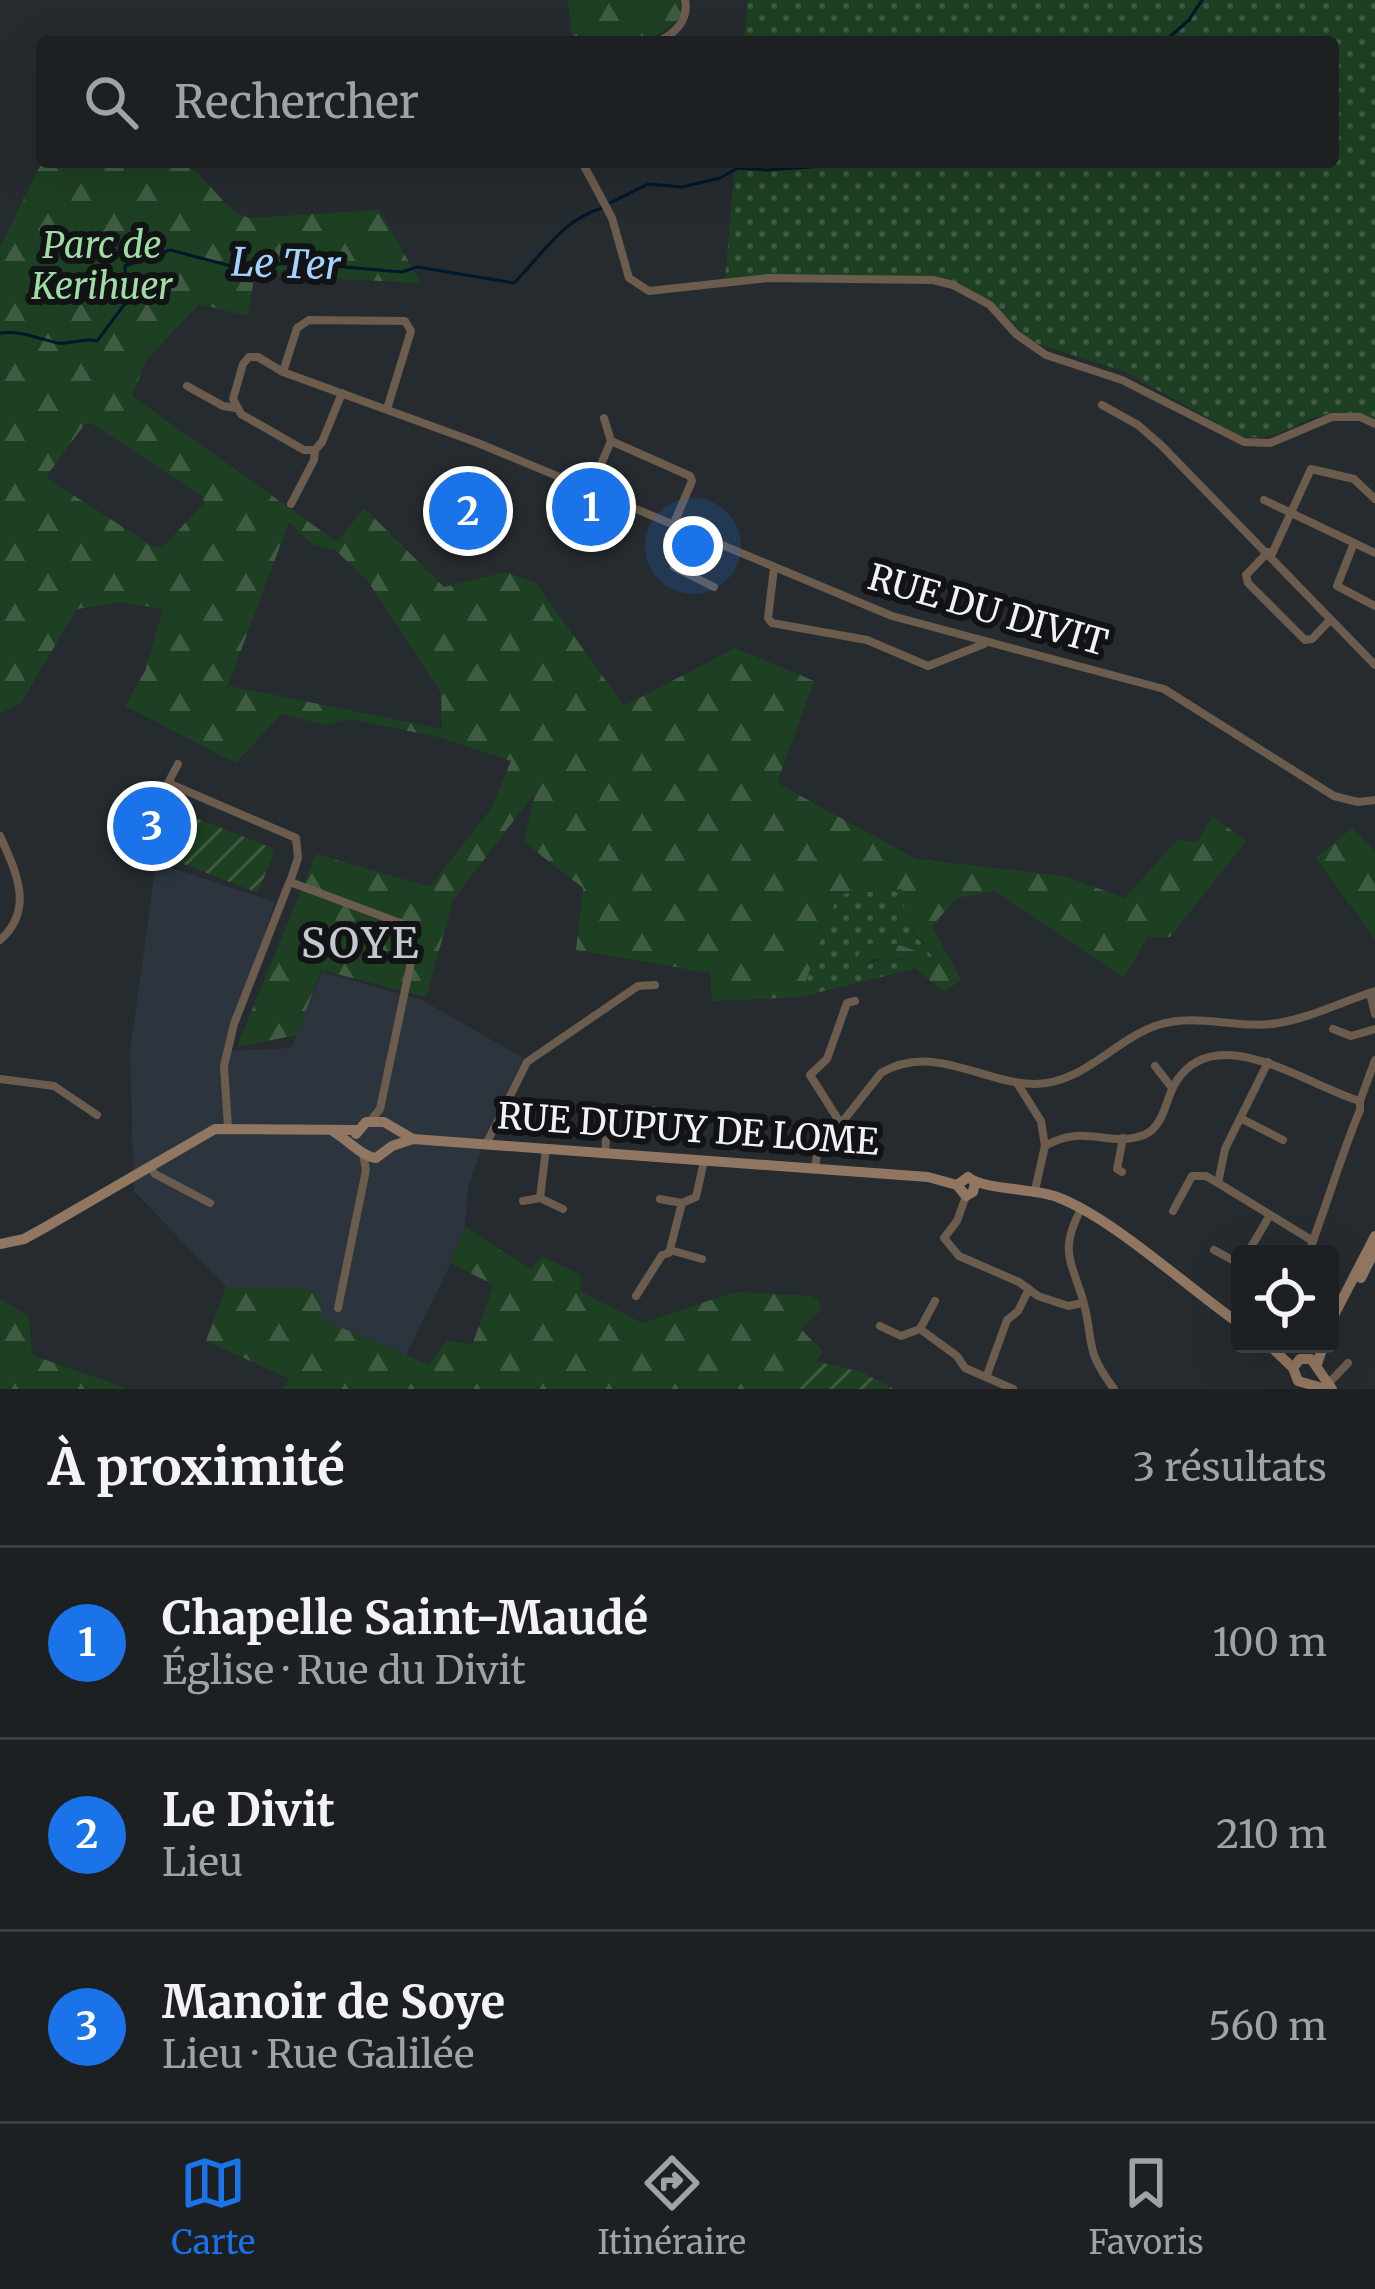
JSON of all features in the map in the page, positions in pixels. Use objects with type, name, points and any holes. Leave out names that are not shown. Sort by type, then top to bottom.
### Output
[{"type":"street","points":[[667,36],[680,27],[687,12],[685,0]]},
{"type":"street","points":[[585,168],[612,218],[629,278],[643,290],[662,292],[768,278],[910,278],[953,285],[990,305],[1016,334],[1046,356],[1122,380],[1235,438],[1262,444],[1279,441],[1314,421],[1332,417],[1360,417],[1375,424]]},
{"type":"street","points":[[283,372],[297,328],[309,320],[405,321],[411,331],[387,409]]},
{"type":"street","name":"RUE DU DIVIT","points":[[236,408],[233,399],[243,364],[249,357],[258,357],[283,372],[590,490],[892,616],[1165,689],[1334,796],[1358,802],[1375,800]]},
{"type":"street","points":[[187,386],[236,408],[304,450],[322,442],[342,393]]},
{"type":"street","points":[[1102,405],[1138,425],[1161,445],[1375,665]]},
{"type":"street","points":[[590,490],[611,441],[604,418]]},
{"type":"street","points":[[611,441],[690,476],[674,524]]},
{"type":"street","points":[[291,504],[315,449]]},
{"type":"street","points":[[1330,620],[1305,640],[1248,583],[1246,575],[1270,554],[1314,468],[1354,479],[1375,499]]},
{"type":"street","points":[[1264,500],[1375,554]]},
{"type":"street","points":[[686,529],[673,556],[674,567],[714,587]]},
{"type":"street","points":[[1354,543],[1337,586],[1375,606]]},
{"type":"street","points":[[774,568],[768,618],[772,623],[867,640],[928,666],[984,644]]},
{"type":"street","points":[[178,764],[168,783],[296,838],[298,858],[234,1024],[224,1066],[228,1127]]},
{"type":"street","points":[[0,836],[18,875],[22,902],[11,930],[0,940]]},
{"type":"street","points":[[290,882],[403,924],[414,948],[381,1120],[363,1146],[366,1170],[338,1308]]},
{"type":"street","points":[[486,1144],[527,1062],[638,986],[656,985]]},
{"type":"street","points":[[820,1168],[817,1154],[881,1073],[894,1065],[934,1061],[1016,1082],[1056,1080],[1156,1025],[1191,1019],[1277,1023],[1372,992],[1375,1013]]},
{"type":"street","points":[[841,1124],[810,1075],[827,1060],[847,1003],[855,1001]]},
{"type":"street","points":[[1333,1029],[1351,1036],[1375,1029]]},
{"type":"street","points":[[1045,1146],[1077,1133],[1123,1138],[1148,1133],[1156,1127],[1183,1071],[1207,1055],[1268,1062],[1331,1093],[1360,1101]]},
{"type":"street","points":[[1311,1245],[1375,1060]]},
{"type":"street","points":[[1218,1184],[1222,1156],[1268,1062]]},
{"type":"street","points":[[1156,1066],[1172,1088]]},
{"type":"street","points":[[0,1079],[54,1086],[97,1115]]},
{"type":"street","points":[[1016,1082],[1041,1120],[1045,1146],[1035,1190]]},
{"type":"street","points":[[605,1154],[608,1114],[614,1108],[663,1111]]},
{"type":"street","points":[[1242,1119],[1282,1140]]},
{"type":"street","points":[[381,1120],[392,1146]]},
{"type":"street","name":"RUE DUPUY DE LOME","points":[[381,1120],[413,1139]]},
{"type":"street","points":[[0,1244],[24,1239],[197,1137],[228,1127],[334,1132],[363,1146]]},
{"type":"street","points":[[1122,1172],[1117,1168],[1123,1138]]},
{"type":"street","name":"RUE DUPUY DE LOME","points":[[363,1146],[392,1146],[413,1139],[820,1168],[928,1177],[961,1190]]},
{"type":"street","points":[[539,1198],[547,1149]]},
{"type":"street","points":[[660,1199],[682,1203],[696,1197],[704,1160]]},
{"type":"street","points":[[149,1166],[155,1174],[209,1203]]},
{"type":"street","points":[[1173,1211],[1192,1176],[1206,1176],[1313,1240]]},
{"type":"street","points":[[1083,1303],[1068,1306],[947,1247],[944,1238],[957,1221],[961,1190],[974,1192],[975,1184],[1035,1190],[1081,1209],[1231,1317]]},
{"type":"street","points":[[523,1202],[539,1198],[563,1209]]},
{"type":"street","points":[[636,1297],[670,1250],[682,1203]]},
{"type":"street","points":[[1081,1209],[1070,1234],[1069,1264],[1083,1303],[1089,1349],[1114,1389]]},
{"type":"street","points":[[1252,1245],[1270,1215]]},
{"type":"street","points":[[1339,1306],[1375,1235]]},
{"type":"street","points":[[670,1250],[702,1258]]},
{"type":"street","points":[[1214,1250],[1231,1260]]},
{"type":"street","points":[[1339,1316],[1375,1250]]},
{"type":"street","points":[[1339,1298],[1356,1273]]},
{"type":"street","points":[[986,1375],[1007,1320],[1018,1312],[1029,1289]]},
{"type":"street","points":[[880,1326],[901,1336],[920,1329],[935,1301]]},
{"type":"street","points":[[920,1329],[957,1356],[965,1368],[1013,1389]]},
{"type":"street","points":[[1279,1353],[1303,1374],[1329,1387],[1348,1363]]},
{"type":"shaded area","points":[[156,863],[275,902],[227,1051],[291,1048],[322,972],[422,1000],[523,1058],[487,1131],[468,1189],[465,1227],[451,1263],[406,1355],[322,1320],[294,1287],[226,1287],[134,1191],[130,1052]]},
{"type":"green space","points":[[568,0],[679,0],[683,13],[655,36],[571,36]]},
{"type":"green space","points":[[748,0],[1375,0],[1375,418],[1330,414],[1272,436],[1241,436],[1123,371],[1032,342],[989,299],[935,277],[767,275],[725,280],[734,168],[1339,168],[1339,36],[745,36]]},
{"type":"green space","name":"Parc de Kerihuer","points":[[39,168],[190,168],[229,206],[249,218],[379,210],[421,283],[255,275],[247,316],[199,304],[146,360],[132,396],[337,542],[364,508],[444,587],[506,572],[536,583],[624,706],[735,648],[814,681],[777,783],[916,859],[1063,876],[1125,898],[1177,840],[1197,842],[1212,816],[1246,841],[1170,937],[1147,937],[1124,978],[995,891],[957,898],[932,926],[961,980],[944,992],[903,958],[874,959],[857,974],[851,969],[864,945],[901,946],[936,961],[906,921],[902,889],[838,894],[800,997],[712,1001],[710,973],[576,950],[583,888],[524,842],[536,791],[453,900],[426,997],[321,970],[297,1035],[237,1047],[316,854],[430,887],[491,809],[511,761],[438,737],[350,719],[326,725],[281,714],[236,763],[125,706],[145,671],[163,609],[121,602],[77,609],[20,704],[0,713],[0,248]],"holes":[[[91,423],[203,497],[204,503],[163,547],[154,547],[48,479],[48,474],[84,425]],[[289,522],[313,545],[335,550],[367,580],[441,693],[442,729],[229,686],[223,698]]]},
{"type":"green space","points":[[183,813],[275,849],[258,893],[166,857]]},
{"type":"green space","points":[[1352,828],[1375,851],[1375,939],[1316,858]]},
{"type":"green space","points":[[903,889],[912,931],[938,964],[903,946],[864,945],[856,974],[886,959],[917,968],[800,997],[838,894]]},
{"type":"green space","points":[[465,1227],[531,1269],[543,1257],[580,1274],[581,1292],[642,1323],[735,1292],[811,1296],[819,1300],[821,1310],[801,1329],[823,1352],[788,1389],[283,1389],[290,1379],[206,1341],[226,1287],[294,1287],[317,1293],[323,1320],[429,1365],[447,1340],[472,1345],[494,1285],[451,1263]]},
{"type":"green space","points":[[0,1299],[29,1316],[32,1355],[128,1389],[0,1389]]},
{"type":"green space","points":[[815,1361],[861,1372],[894,1389],[788,1389]]},
{"type":"waterway","name":"Le Ter","points":[[1171,36],[1202,0]]},
{"type":"waterway","name":"Le Ter","points":[[610,203],[648,184],[682,187],[720,178],[738,168]]},
{"type":"waterway","name":"Le Ter","points":[[738,168],[796,168]]},
{"type":"waterway","name":"Le Ter","points":[[0,333],[58,343],[97,341],[127,301],[125,266],[170,250],[231,266],[299,263],[402,272],[417,267],[514,283],[564,230],[602,208]]},
{"type":"place","name":"Chapelle Saint-Maudé","points":[[591,507]]},
{"type":"place","name":"Le Divit","points":[[468,511]]},
{"type":"place","name":"Manoir de Soye","points":[[152,826]]},
{"type":"district","name":"SOYE","points":[[361,943]]}]
